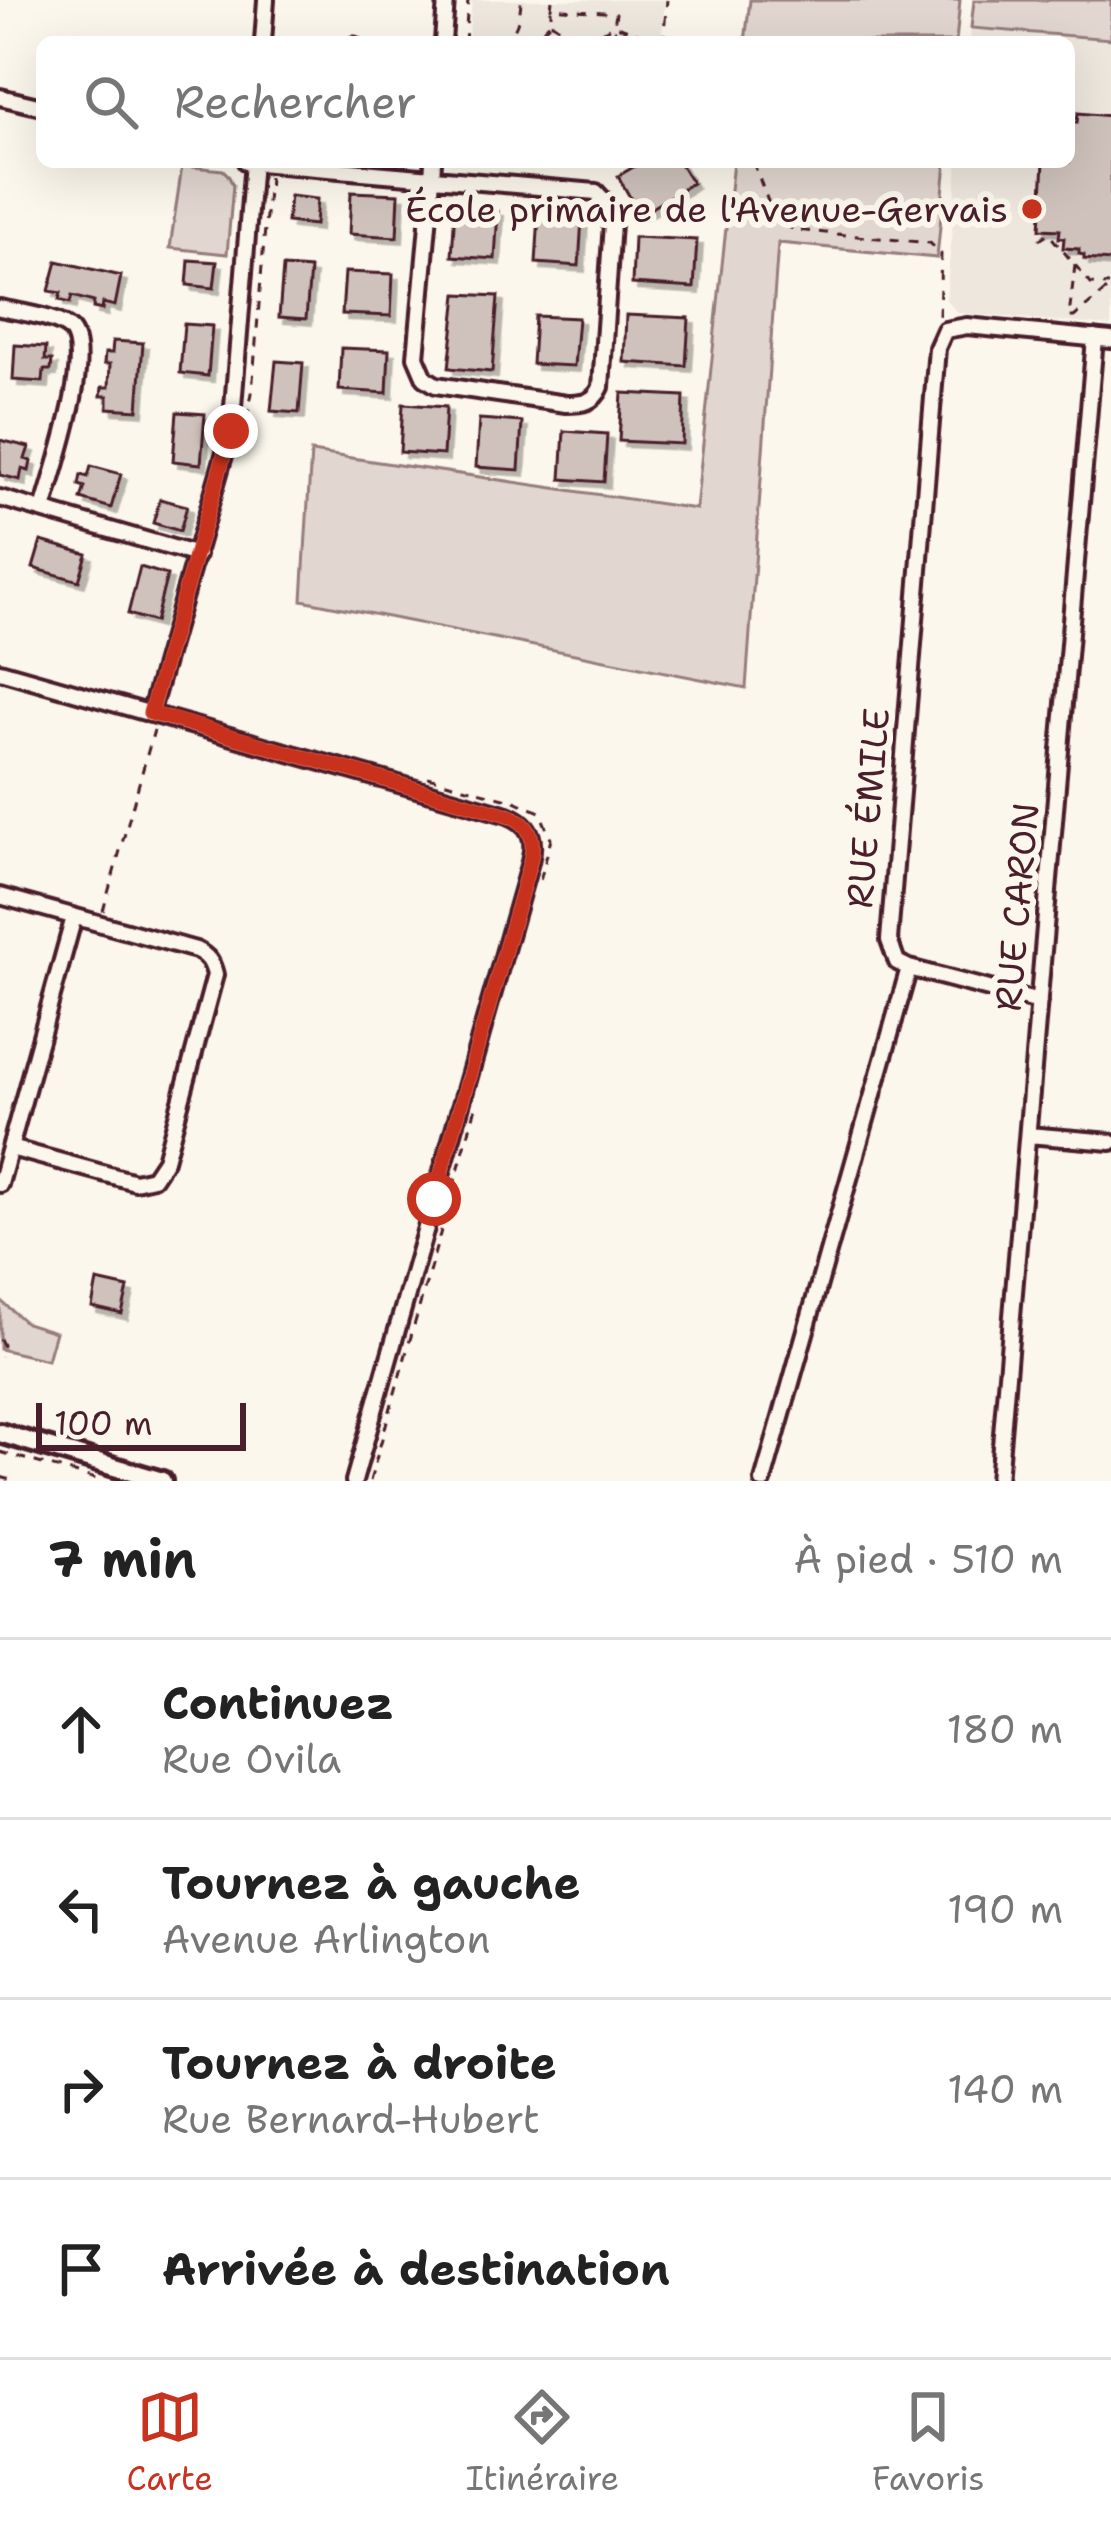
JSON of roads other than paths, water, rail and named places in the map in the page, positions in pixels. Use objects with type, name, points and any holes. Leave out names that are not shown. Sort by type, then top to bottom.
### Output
[{"type":"street","points":[[263,36],[266,0]]},
{"type":"street","points":[[443,36],[446,0]]},
{"type":"street","points":[[0,97],[36,106]]},
{"type":"street","points":[[152,720],[231,431],[251,168]]},
{"type":"street","points":[[388,168],[433,170],[596,192],[608,205],[612,223],[601,386],[586,404],[436,385],[425,378],[416,357],[433,170]]},
{"type":"street","points":[[0,308],[61,322],[77,341],[71,410],[43,510]]},
{"type":"street","name":"RUE ÉMILE","points":[[910,968],[897,962],[891,951],[888,924],[937,348],[945,330],[967,326],[1103,339]]},
{"type":"street","name":"RUE CARON","points":[[998,1481],[1103,339]]},
{"type":"street","points":[[0,499],[196,555]]},
{"type":"street","points":[[0,671],[152,720],[508,815],[526,824],[532,835],[530,862],[353,1481]]},
{"type":"street","points":[[0,896],[206,956],[215,975],[165,1160],[153,1178],[136,1182],[11,1148]]},
{"type":"street","points":[[0,1184],[74,916]]},
{"type":"street","points":[[763,1481],[910,968],[1039,1002]]},
{"type":"street","points":[[1028,1135],[1111,1142]]},
{"type":"street","points":[[0,1432],[162,1481]]},
{"type":"place","name":"École primaire de l'Avenue-Gervais","points":[[1032,209]]}]
